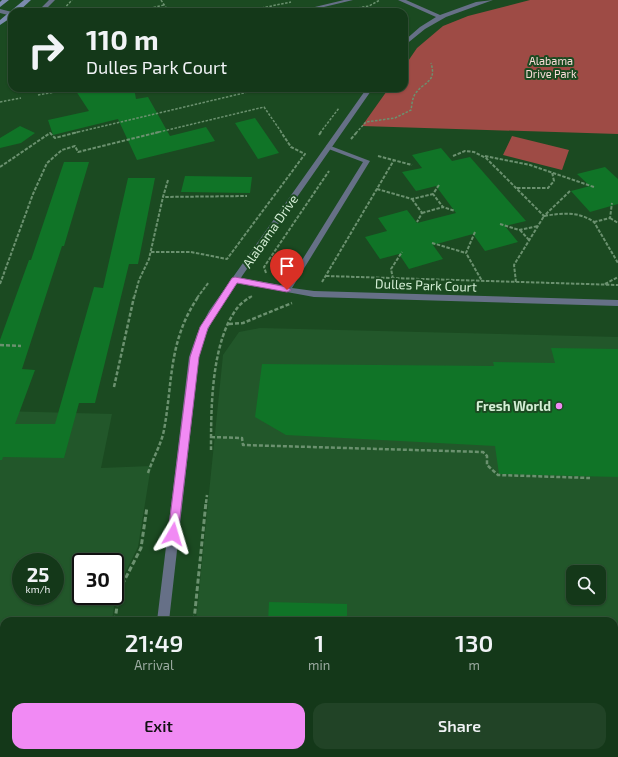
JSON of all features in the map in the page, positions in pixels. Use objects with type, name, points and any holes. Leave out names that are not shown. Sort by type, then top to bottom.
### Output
[{"type":"main road","points":[[0,5],[6,0]]},
{"type":"main road","points":[[19,8],[28,0]]},
{"type":"main road","points":[[0,23],[8,17]]},
{"type":"street","points":[[44,8],[52,0]]},
{"type":"street","points":[[401,0],[440,17]]},
{"type":"street","points":[[408,41],[425,26],[440,17],[462,8],[490,0]]},
{"type":"street","name":"Alabama Drive","points":[[163,617],[194,357],[204,327],[235,280],[367,92]]},
{"type":"lane","points":[[314,8],[351,0]]},
{"type":"lane","points":[[287,290],[368,161],[328,147]]},
{"type":"lane","name":"Dulles Park Court","points":[[235,280],[314,294],[618,303]]},
{"type":"path","points":[[65,8],[72,0]]},
{"type":"path","points":[[161,0],[166,8]]},
{"type":"path","points":[[263,8],[294,2]]},
{"type":"path","points":[[152,8],[164,5]]},
{"type":"path","points":[[350,140],[366,122],[388,121],[403,116],[411,110],[413,98],[416,92],[432,77],[434,71],[431,63]]},
{"type":"path","points":[[0,167],[50,133],[54,138],[248,92]]},
{"type":"path","points":[[0,284],[33,194],[47,163],[62,150],[75,146],[78,152],[264,107],[291,147],[305,154],[236,248],[227,259],[191,252],[151,252]]},
{"type":"path","points":[[319,135],[340,107]]},
{"type":"path","points":[[453,156],[454,154],[468,151],[530,165],[594,187]]},
{"type":"path","points":[[264,267],[334,164],[343,161],[348,154]]},
{"type":"path","points":[[481,155],[486,158],[544,216]]},
{"type":"path","points":[[516,188],[548,188],[554,181],[552,172]]},
{"type":"path","points":[[114,387],[138,280],[151,252],[168,180]]},
{"type":"path","points":[[378,189],[412,199],[433,194],[438,186]]},
{"type":"path","points":[[516,282],[514,265],[544,216],[571,190]]},
{"type":"path","points":[[433,194],[443,207],[455,211]]},
{"type":"path","points":[[163,197],[247,196]]},
{"type":"path","points":[[412,199],[422,213]]},
{"type":"path","points":[[610,218],[612,204]]},
{"type":"path","points":[[417,222],[422,213],[443,207]]},
{"type":"path","points":[[544,216],[571,212],[581,214],[594,222],[617,261]]},
{"type":"path","points":[[594,222],[610,218],[618,223]]},
{"type":"path","points":[[500,224],[519,230],[529,240]]},
{"type":"path","points":[[519,230],[538,226]]},
{"type":"path","points":[[466,254],[475,232]]},
{"type":"path","points":[[432,243],[466,254],[482,281]]},
{"type":"path","points":[[393,279],[391,269],[402,252]]},
{"type":"path","points":[[326,276],[618,285]]},
{"type":"path","points":[[604,285],[618,277]]},
{"type":"path","points":[[148,474],[151,461],[159,449],[164,431],[177,340],[185,318],[210,282]]},
{"type":"path","points":[[228,324],[243,323],[294,302]]},
{"type":"path","points":[[0,345],[21,346]]},
{"type":"path","points":[[210,437],[242,438],[243,445],[483,452],[487,456],[487,465],[498,475],[590,478]]},
{"type":"path","points":[[194,617],[207,495]]},
{"type":"path","points":[[116,617],[119,590],[141,548],[147,507]]},
{"type":"shaded area","points":[[260,328],[618,337],[618,617],[196,617],[223,355],[239,332]]},
{"type":"shaded area","points":[[0,411],[112,414],[101,468],[151,466],[138,547],[124,575],[124,553],[72,553],[72,605],[114,605],[113,617],[0,617]]},
{"type":"green space","name":"Alabama Drive Park","points":[[530,0],[618,0],[618,134],[362,126],[386,92],[408,92],[408,61],[417,48],[443,26],[468,16]]},
{"type":"green space","points":[[512,136],[569,150],[562,170],[503,155]]},
{"type":"building","points":[[77,92],[135,92],[136,99],[148,97],[170,136],[206,127],[215,141],[137,160],[118,119],[53,135],[48,120],[89,111]]},
{"type":"building","points":[[255,118],[279,153],[258,159],[235,123]]},
{"type":"building","points":[[20,126],[35,133],[21,143],[0,148],[0,138]]},
{"type":"building","points":[[441,148],[452,161],[470,157],[526,221],[505,226],[518,242],[485,251],[473,234],[433,245],[443,259],[409,269],[399,254],[380,259],[365,237],[387,231],[378,218],[407,210],[417,223],[456,213],[436,186],[416,191],[402,172],[422,168],[412,155]]},
{"type":"building","points":[[64,162],[89,162],[64,246],[62,246],[22,369],[35,370],[15,424],[55,424],[94,287],[103,288],[128,178],[155,178],[138,264],[129,264],[95,403],[79,403],[64,458],[3,457],[2,460],[0,460],[0,340],[29,260],[31,260]]},
{"type":"building","points":[[605,167],[618,179],[618,204],[590,212],[571,191],[590,186],[577,174]]},
{"type":"building","points":[[185,176],[252,177],[250,193],[181,192]]},
{"type":"building","points":[[551,348],[618,349],[618,477],[499,474],[495,446],[286,435],[255,417],[262,364],[494,366],[493,362],[555,363]]},
{"type":"building","points":[[269,602],[347,604],[347,617],[268,617]]},
{"type":"place","name":"Fresh World","points":[[559,406]]},
{"type":"route","points":[[173,534],[194,357],[204,327],[235,280],[287,290]]}]
